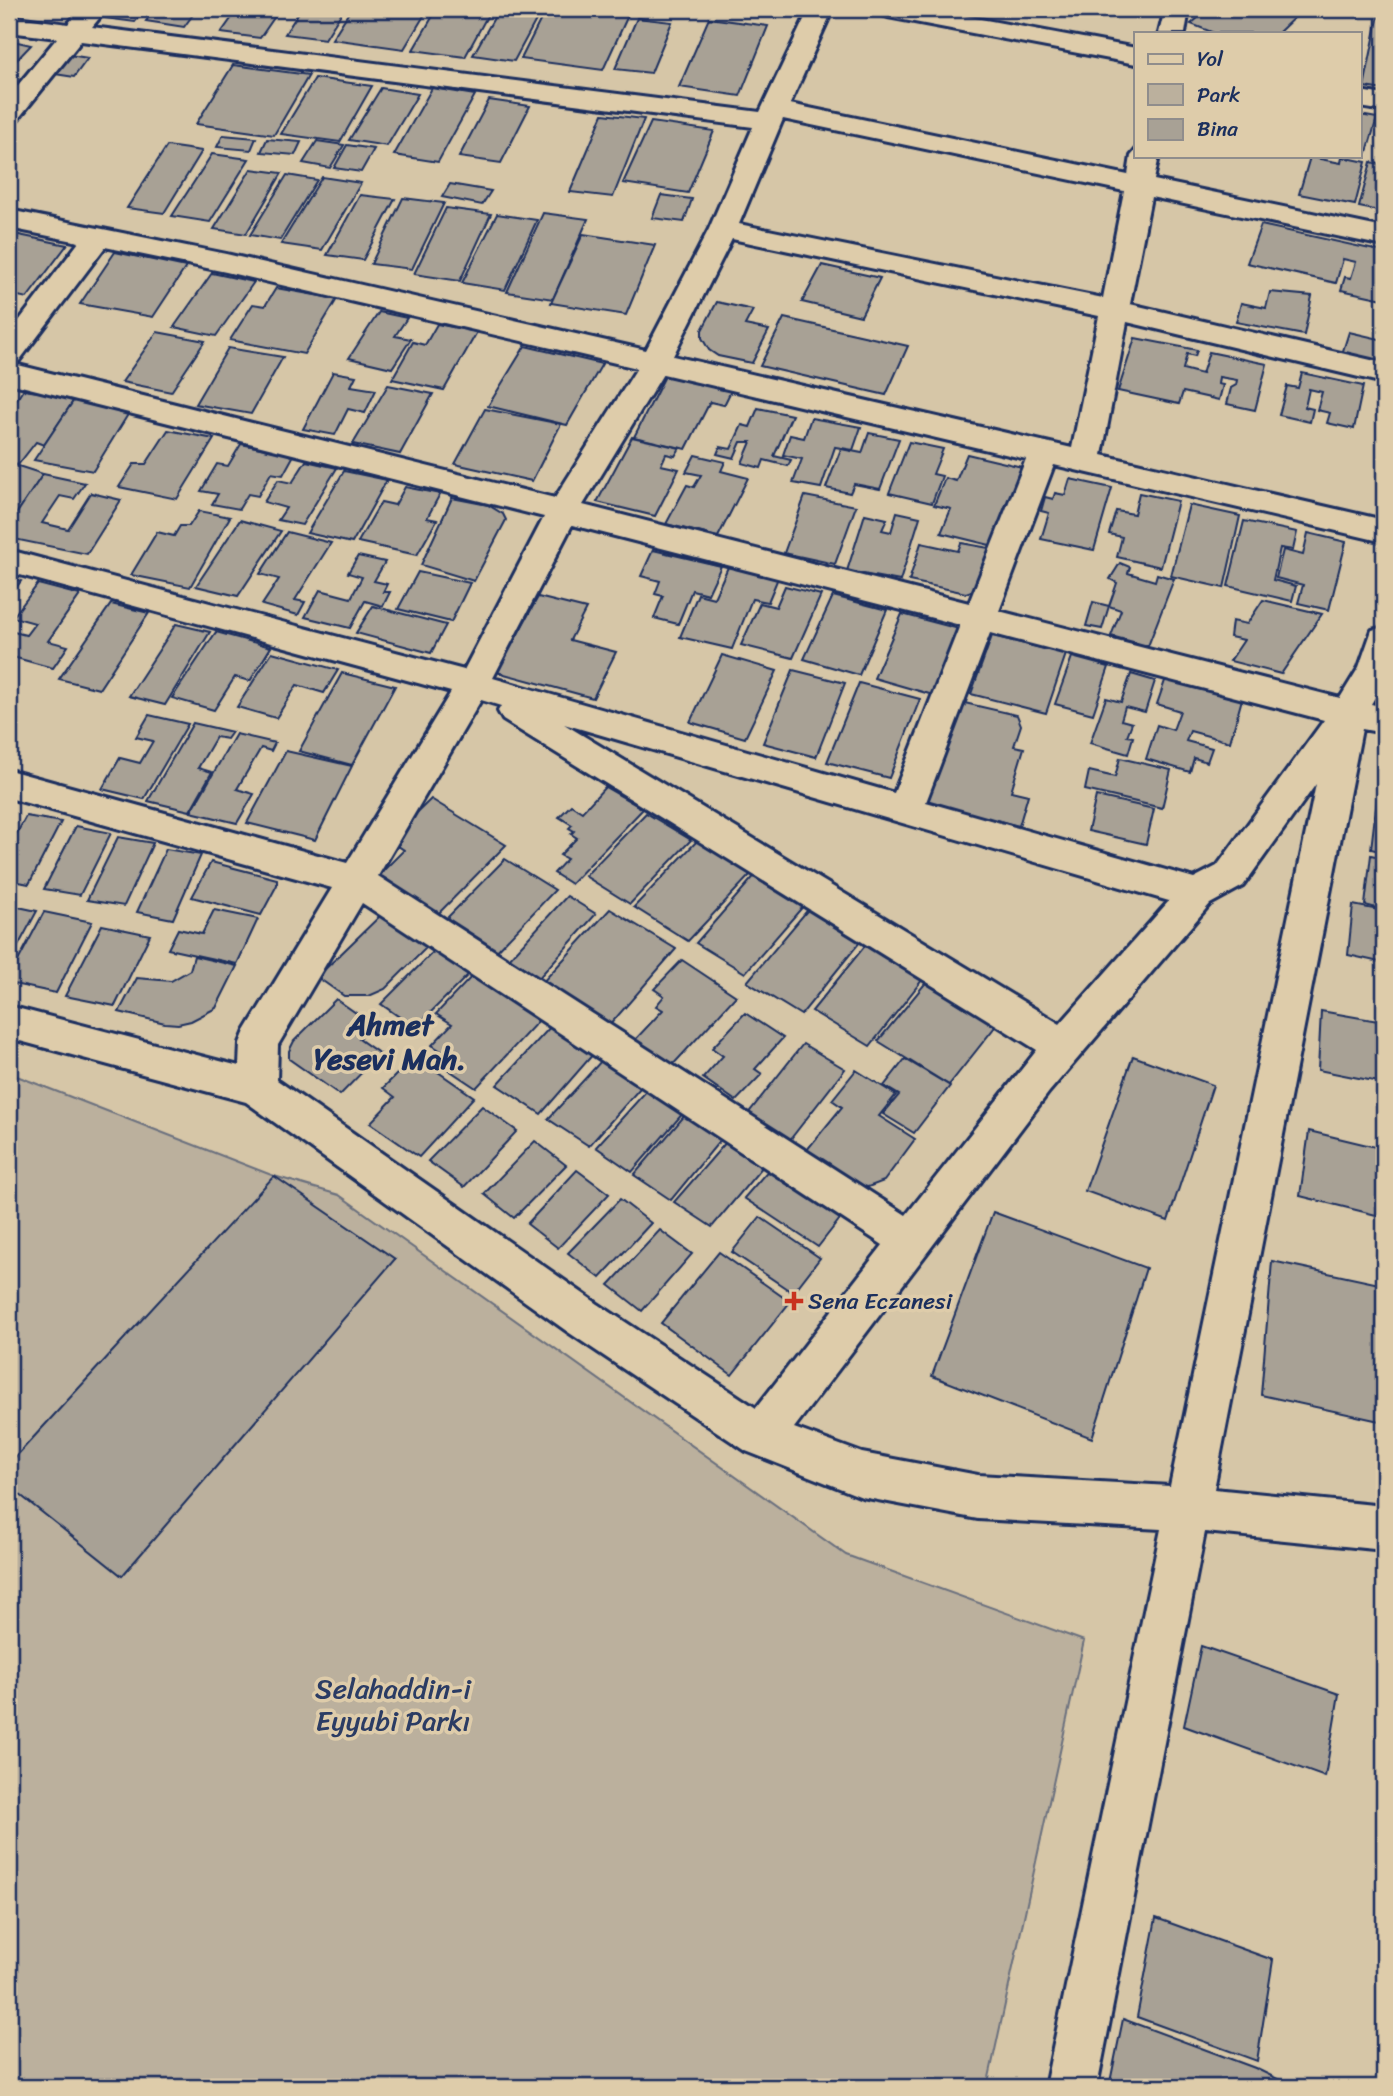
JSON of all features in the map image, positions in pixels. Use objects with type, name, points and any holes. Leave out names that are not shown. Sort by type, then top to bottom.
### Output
[{"type":"street","points":[[9,113],[94,9]]},
{"type":"street","points":[[257,1088],[259,1043],[473,685],[564,510],[655,362],[723,229],[771,115],[821,9]]},
{"type":"street","points":[[888,9],[1134,56]]},
{"type":"street","points":[[1172,32],[1177,9]]},
{"type":"street","points":[[9,24],[771,115],[1138,185],[1384,237]]},
{"type":"street","points":[[1362,99],[1384,103]]},
{"type":"street","points":[[1085,462],[1117,310],[1145,158]]},
{"type":"street","points":[[9,219],[655,362],[1384,531]]},
{"type":"street","points":[[723,229],[1117,310],[1384,373]]},
{"type":"street","points":[[9,354],[98,237]]},
{"type":"street","points":[[9,373],[564,510],[1366,716]]},
{"type":"street","points":[[905,809],[1044,452]]},
{"type":"street","points":[[9,561],[473,685],[1197,894]]},
{"type":"street","points":[[1071,2087],[1190,1510],[1375,668],[1384,639]]},
{"type":"street","points":[[473,685],[1063,1046]]},
{"type":"street","points":[[761,1436],[910,1240],[1063,1046],[1197,894],[1230,876],[1366,716]]},
{"type":"street","points":[[9,784],[355,880],[910,1240]]},
{"type":"street","points":[[9,1021],[257,1088],[583,1318],[761,1436],[862,1475],[978,1497],[1190,1510],[1384,1528]]},
{"type":"green space","name":"Selahaddin-i Eyyubi Parkı","points":[[9,1073],[274,1176],[339,1195],[846,1555],[1084,1641],[987,2087],[9,2087]]},
{"type":"building","points":[[103,9],[145,9],[135,22],[97,17]]},
{"type":"building","points":[[155,9],[197,9],[184,27],[146,21]]},
{"type":"building","points":[[238,9],[280,9],[260,38],[221,33]]},
{"type":"building","points":[[301,9],[344,9],[325,39],[285,34]]},
{"type":"building","points":[[351,9],[428,9],[404,49],[332,39]]},
{"type":"building","points":[[437,9],[491,9],[465,57],[413,50]]},
{"type":"building","points":[[499,9],[542,9],[514,61],[473,55]]},
{"type":"building","points":[[546,9],[630,11],[603,70],[521,59]]},
{"type":"building","points":[[1208,9],[1301,11],[1279,32],[1211,32],[1191,24]]},
{"type":"building","points":[[1380,9],[1384,9],[1384,90],[1364,87]]},
{"type":"building","points":[[637,18],[672,22],[651,73],[615,69]]},
{"type":"building","points":[[709,18],[768,26],[740,96],[679,87]]},
{"type":"building","points":[[9,40],[31,45],[13,64],[9,63]]},
{"type":"building","points":[[69,55],[88,58],[74,77],[55,74]]},
{"type":"building","points":[[233,65],[309,75],[274,135],[196,124]]},
{"type":"building","points":[[315,78],[372,86],[340,142],[281,134]]},
{"type":"building","points":[[381,88],[418,94],[387,146],[349,140]]},
{"type":"building","points":[[432,88],[475,95],[438,162],[394,155]]},
{"type":"building","points":[[489,100],[530,106],[501,163],[459,157]]},
{"type":"building","points":[[603,114],[644,119],[613,197],[570,192]]},
{"type":"building","points":[[1362,115],[1377,118],[1367,152],[1362,151]]},
{"type":"building","points":[[651,122],[714,131],[688,193],[623,183]]},
{"type":"building","points":[[223,135],[256,138],[251,150],[217,147]]},
{"type":"building","points":[[267,139],[301,142],[295,155],[261,152]]},
{"type":"building","points":[[317,141],[344,145],[330,168],[303,163]]},
{"type":"building","points":[[347,145],[374,149],[361,172],[334,168]]},
{"type":"building","points":[[167,146],[202,151],[164,213],[127,208]]},
{"type":"building","points":[[212,154],[249,159],[210,222],[172,216]]},
{"type":"building","points":[[1310,158],[1341,163],[1342,158],[1366,162],[1355,205],[1299,194]]},
{"type":"building","points":[[1371,162],[1384,165],[1384,212],[1359,207]]},
{"type":"building","points":[[251,169],[282,173],[246,234],[214,229]]},
{"type":"building","points":[[287,175],[317,180],[280,240],[250,235]]},
{"type":"building","points":[[322,177],[361,183],[322,250],[281,244]]},
{"type":"building","points":[[450,184],[491,191],[482,205],[442,197]]},
{"type":"building","points":[[360,195],[395,199],[363,260],[327,255]]},
{"type":"building","points":[[661,195],[692,199],[684,222],[652,218]]},
{"type":"building","points":[[403,198],[444,203],[412,269],[371,264]]},
{"type":"building","points":[[446,208],[491,214],[460,281],[414,274]]},
{"type":"building","points":[[543,213],[588,219],[553,299],[507,292]]},
{"type":"building","points":[[497,214],[537,220],[505,290],[462,283]]},
{"type":"building","points":[[1261,225],[1384,252],[1383,299],[1341,290],[1345,277],[1351,278],[1356,262],[1343,259],[1336,283],[1247,263]]},
{"type":"building","points":[[14,234],[67,245],[27,298],[9,294],[9,239]]},
{"type":"building","points":[[583,234],[655,245],[626,315],[551,303]]},
{"type":"building","points":[[115,252],[186,267],[153,317],[80,304]]},
{"type":"building","points":[[822,265],[880,278],[861,316],[802,302]]},
{"type":"building","points":[[212,273],[254,282],[216,336],[174,327]]},
{"type":"building","points":[[276,288],[337,299],[304,354],[230,340],[253,304],[265,306]]},
{"type":"building","points":[[1270,292],[1312,296],[1304,335],[1236,322],[1241,303],[1266,308]]},
{"type":"building","points":[[717,302],[753,310],[745,325],[769,330],[752,363],[718,356],[709,350],[702,338],[702,330]]},
{"type":"building","points":[[379,312],[407,318],[395,336],[411,339],[392,368],[349,358]]},
{"type":"building","points":[[784,318],[908,346],[886,395],[760,366]]},
{"type":"building","points":[[437,324],[477,332],[444,390],[392,379],[413,342],[425,345]]},
{"type":"building","points":[[157,332],[205,341],[171,392],[122,382]]},
{"type":"building","points":[[1349,332],[1384,340],[1384,364],[1342,354]]},
{"type":"building","points":[[1135,338],[1197,350],[1195,356],[1187,354],[1183,369],[1202,374],[1209,352],[1267,364],[1255,410],[1227,404],[1231,388],[1236,385],[1237,380],[1219,377],[1218,384],[1223,385],[1219,400],[1183,392],[1179,404],[1118,391]]},
{"type":"building","points":[[525,346],[602,364],[567,425],[488,406]]},
{"type":"building","points":[[228,348],[283,357],[251,414],[195,404]]},
{"type":"building","points":[[333,372],[356,376],[351,386],[376,390],[365,413],[348,409],[335,435],[303,429]]},
{"type":"building","points":[[1302,373],[1363,386],[1354,429],[1327,423],[1330,413],[1317,410],[1322,392],[1309,389],[1305,407],[1313,409],[1310,422],[1279,415],[1287,386],[1298,388]]},
{"type":"building","points":[[665,376],[731,391],[724,405],[710,402],[686,449],[634,437]]},
{"type":"building","points":[[388,385],[433,394],[400,454],[353,444]]},
{"type":"building","points":[[23,390],[76,397],[44,445],[36,442],[18,465],[9,463],[9,411]]},
{"type":"building","points":[[76,397],[132,408],[93,471],[34,460]]},
{"type":"building","points":[[758,408],[792,415],[774,456],[791,460],[788,466],[764,460],[761,468],[742,463],[751,442],[741,442],[734,458],[717,454],[720,447],[731,449],[742,425],[750,427]]},
{"type":"building","points":[[485,409],[561,424],[532,481],[455,464]]},
{"type":"building","points":[[811,418],[861,427],[853,450],[835,447],[821,488],[793,483],[802,459],[783,455],[790,435],[804,438]]},
{"type":"building","points":[[168,430],[214,439],[177,499],[119,487],[134,464],[146,464]]},
{"type":"building","points":[[869,433],[899,439],[880,489],[854,484],[850,493],[826,488],[841,449],[862,453]]},
{"type":"building","points":[[632,437],[680,448],[675,456],[666,454],[661,465],[679,469],[655,516],[597,502]]},
{"type":"building","points":[[909,442],[943,449],[933,474],[942,476],[932,503],[889,493]]},
{"type":"building","points":[[241,444],[294,455],[283,475],[271,473],[258,496],[248,494],[239,509],[212,504],[218,494],[201,491],[217,464],[228,466]]},
{"type":"building","points":[[967,454],[1022,467],[994,546],[941,533],[951,509],[934,505],[945,478],[956,481]]},
{"type":"building","points":[[695,455],[725,462],[721,471],[748,478],[718,537],[666,524],[687,485],[694,487],[701,475],[686,472]]},
{"type":"building","points":[[306,461],[337,468],[302,525],[278,520],[286,508],[264,502],[278,480],[292,483]]},
{"type":"building","points":[[9,463],[43,474],[9,525]]},
{"type":"building","points":[[344,471],[387,480],[352,543],[307,533]]},
{"type":"building","points":[[43,474],[85,483],[74,499],[60,496],[42,523],[68,529],[91,493],[121,500],[87,554],[9,538],[9,525]]},
{"type":"building","points":[[1070,479],[1112,488],[1094,550],[1041,539],[1049,513],[1041,511],[1045,497],[1053,499],[1055,493],[1065,495]]},
{"type":"building","points":[[405,487],[440,494],[427,518],[437,520],[417,555],[358,542],[381,502],[395,505]]},
{"type":"building","points":[[1139,493],[1178,501],[1161,567],[1117,557],[1122,537],[1109,534],[1116,511],[1134,514]]},
{"type":"building","points":[[805,496],[856,506],[835,564],[784,553]]},
{"type":"building","points":[[452,498],[488,505],[503,514],[506,520],[474,581],[421,565]]},
{"type":"building","points":[[1189,505],[1240,516],[1224,588],[1171,576]]},
{"type":"building","points":[[199,511],[230,517],[190,587],[131,575],[157,532],[174,536],[180,526],[189,526]]},
{"type":"building","points":[[897,512],[920,517],[900,581],[847,571],[865,514],[887,519],[882,530],[891,532]]},
{"type":"building","points":[[240,520],[281,531],[238,596],[196,586]]},
{"type":"building","points":[[1244,521],[1297,532],[1293,550],[1280,548],[1273,580],[1296,586],[1292,601],[1228,586]]},
{"type":"building","points":[[287,532],[331,543],[295,600],[305,602],[298,615],[262,605],[279,579],[260,574]]},
{"type":"building","points":[[1308,533],[1346,542],[1329,610],[1298,603],[1303,585],[1276,578],[1283,550],[1303,555]]},
{"type":"building","points":[[921,543],[958,551],[961,543],[989,548],[977,589],[966,593],[909,581]]},
{"type":"building","points":[[653,550],[721,566],[708,594],[692,590],[678,624],[654,618],[663,596],[655,594],[660,581],[641,576]]},
{"type":"building","points":[[358,556],[385,562],[374,581],[387,584],[383,592],[390,592],[383,606],[365,601],[350,628],[305,617],[320,590],[351,598],[362,577],[348,573]]},
{"type":"building","points":[[1120,563],[1130,567],[1128,573],[1155,581],[1157,574],[1174,579],[1148,646],[1111,636],[1121,610],[1109,606],[1117,583],[1110,579]]},
{"type":"building","points":[[728,567],[778,578],[768,602],[752,599],[732,649],[680,637],[698,594],[714,598]]},
{"type":"building","points":[[418,572],[470,583],[451,622],[398,609]]},
{"type":"building","points":[[9,578],[21,581],[9,597]]},
{"type":"building","points":[[38,584],[80,595],[48,641],[68,646],[53,668],[9,656],[10,631],[26,635],[35,623],[13,617]]},
{"type":"building","points":[[785,586],[821,595],[793,658],[741,645],[760,603],[776,607]]},
{"type":"building","points":[[833,596],[887,610],[859,675],[804,659]]},
{"type":"building","points":[[538,597],[586,609],[570,640],[616,652],[593,698],[497,672]]},
{"type":"building","points":[[1263,600],[1322,614],[1281,674],[1230,661],[1244,640],[1230,637],[1232,621],[1247,624]]},
{"type":"building","points":[[1093,602],[1109,606],[1102,629],[1086,626]]},
{"type":"building","points":[[111,604],[149,613],[99,689],[59,679]]},
{"type":"building","points":[[373,606],[446,625],[431,653],[356,633]]},
{"type":"building","points":[[902,614],[967,631],[940,697],[874,678]]},
{"type":"building","points":[[176,624],[210,632],[165,705],[129,696]]},
{"type":"building","points":[[216,632],[271,647],[250,681],[235,677],[214,710],[172,698]]},
{"type":"building","points":[[992,636],[1066,654],[1046,713],[971,694]]},
{"type":"building","points":[[272,652],[338,670],[324,693],[297,685],[276,718],[237,707]]},
{"type":"building","points":[[722,655],[777,671],[745,738],[690,722]]},
{"type":"building","points":[[1072,657],[1109,667],[1093,714],[1055,704]]},
{"type":"building","points":[[793,670],[845,683],[816,757],[763,743]]},
{"type":"building","points":[[342,673],[395,686],[352,765],[299,751]]},
{"type":"building","points":[[1131,674],[1155,681],[1145,712],[1125,707],[1121,720],[1132,723],[1127,736],[1133,737],[1128,754],[1090,743],[1106,698],[1121,702]]},
{"type":"building","points":[[1166,678],[1242,699],[1230,742],[1190,731],[1186,741],[1212,748],[1207,762],[1194,758],[1190,772],[1146,759],[1157,725],[1173,730],[1180,711],[1157,704]]},
{"type":"building","points":[[859,683],[920,699],[889,778],[827,762]]},
{"type":"building","points":[[956,701],[1017,715],[1021,725],[1014,746],[1024,748],[1011,791],[1028,795],[1019,826],[923,802]]},
{"type":"building","points":[[149,715],[188,724],[144,799],[102,789],[120,758],[140,763],[153,741],[136,737]]},
{"type":"building","points":[[193,723],[232,732],[227,739],[216,737],[198,768],[212,772],[190,811],[148,801]]},
{"type":"building","points":[[236,734],[275,743],[271,751],[261,748],[237,789],[254,794],[237,823],[191,812]]},
{"type":"building","points":[[1384,741],[1384,797],[1378,796]]},
{"type":"building","points":[[286,751],[352,766],[315,840],[247,823]]},
{"type":"building","points":[[1120,758],[1171,770],[1162,808],[1085,790],[1089,771],[1115,777]]},
{"type":"building","points":[[605,787],[643,809],[571,884],[554,873],[567,859],[560,855],[577,838],[571,834],[574,831],[569,828],[572,825],[559,817],[571,805],[582,812]]},
{"type":"building","points":[[1096,796],[1154,809],[1146,844],[1088,831]]},
{"type":"building","points":[[431,799],[506,845],[434,918],[374,880],[404,850],[389,840]]},
{"type":"building","points":[[1377,799],[1384,800],[1384,852],[1371,849]]},
{"type":"building","points":[[646,813],[691,840],[630,904],[585,876]]},
{"type":"building","points":[[26,816],[61,822],[29,884],[9,880],[9,848]]},
{"type":"building","points":[[76,826],[111,833],[80,895],[44,889]]},
{"type":"building","points":[[118,837],[153,843],[124,906],[87,900]]},
{"type":"building","points":[[697,841],[751,874],[688,941],[634,907]]},
{"type":"building","points":[[166,849],[201,855],[173,919],[137,912]]},
{"type":"building","points":[[1371,855],[1384,858],[1384,910],[1365,905]]},
{"type":"building","points":[[505,859],[555,890],[492,956],[441,924]]},
{"type":"building","points":[[211,862],[277,879],[277,885],[261,915],[192,897]]},
{"type":"building","points":[[756,874],[806,903],[745,973],[696,943]]},
{"type":"building","points":[[567,896],[596,914],[537,980],[507,961]]},
{"type":"building","points":[[9,905],[37,911],[9,963]]},
{"type":"building","points":[[1353,905],[1384,911],[1384,963],[1348,955]]},
{"type":"building","points":[[811,906],[864,937],[801,1015],[747,982]]},
{"type":"building","points":[[610,909],[676,949],[608,1027],[540,985]]},
{"type":"building","points":[[214,910],[258,919],[237,964],[168,949],[178,929],[202,934]]},
{"type":"building","points":[[44,912],[92,922],[56,993],[9,983],[9,978]]},
{"type":"building","points":[[383,913],[430,944],[385,989],[369,996],[344,996],[317,977]]},
{"type":"building","points":[[102,925],[150,935],[115,1006],[65,996]]},
{"type":"building","points":[[868,942],[926,975],[870,1046],[812,1011]]},
{"type":"building","points":[[438,947],[473,970],[415,1028],[381,1004]]},
{"type":"building","points":[[194,956],[237,966],[216,1008],[191,1021],[178,1024],[119,1012],[137,978],[171,981],[190,970]]},
{"type":"building","points":[[682,960],[736,996],[670,1068],[632,1043],[663,1010],[656,1006],[664,996],[654,989]]},
{"type":"building","points":[[474,974],[541,1018],[476,1088],[440,1064],[447,1055],[432,1045],[452,1024],[436,1014]]},
{"type":"building","points":[[928,980],[998,1023],[949,1085],[878,1041]]},
{"type":"building","points":[[336,999],[373,1025],[359,1039],[380,1054],[340,1095],[289,1059],[289,1051],[294,1041]]},
{"type":"building","points":[[1321,1011],[1384,1022],[1384,1083],[1318,1070]]},
{"type":"building","points":[[745,1013],[783,1038],[755,1069],[762,1074],[736,1101],[703,1078],[723,1056],[712,1048]]},
{"type":"building","points":[[552,1025],[595,1052],[541,1114],[497,1085]]},
{"type":"building","points":[[803,1044],[845,1069],[789,1141],[747,1115]]},
{"type":"building","points":[[415,1056],[474,1097],[419,1157],[370,1123],[395,1097],[383,1088]]},
{"type":"building","points":[[1133,1056],[1213,1085],[1168,1221],[1085,1191]]},
{"type":"building","points":[[905,1059],[950,1086],[914,1133],[883,1114],[899,1095],[884,1086]]},
{"type":"building","points":[[602,1060],[641,1087],[589,1146],[548,1119]]},
{"type":"building","points":[[856,1070],[896,1095],[879,1116],[915,1139],[884,1181],[868,1187],[860,1186],[806,1151],[842,1107],[832,1100]]},
{"type":"building","points":[[649,1088],[685,1111],[632,1172],[596,1147]]},
{"type":"building","points":[[482,1106],[517,1131],[464,1187],[428,1161]]},
{"type":"building","points":[[686,1114],[722,1138],[671,1200],[634,1175]]},
{"type":"building","points":[[1309,1131],[1384,1149],[1384,1217],[1300,1196]]},
{"type":"building","points":[[535,1141],[566,1165],[514,1218],[484,1194]]},
{"type":"building","points":[[727,1141],[764,1165],[712,1227],[674,1202]]},
{"type":"building","points":[[771,1167],[843,1215],[818,1247],[744,1198]]},
{"type":"building","points":[[577,1170],[609,1194],[558,1248],[527,1224]]},
{"type":"building","points":[[274,1176],[395,1259],[122,1576],[9,1486],[9,1464]]},
{"type":"building","points":[[620,1199],[651,1223],[600,1278],[568,1253]]},
{"type":"building","points":[[993,1212],[1146,1268],[1092,1438],[932,1376]]},
{"type":"building","points":[[760,1217],[820,1258],[793,1293],[732,1252]]},
{"type":"building","points":[[660,1230],[692,1254],[642,1311],[609,1285]]},
{"type":"building","points":[[719,1252],[790,1302],[732,1375],[661,1323]]},
{"type":"building","points":[[1272,1261],[1384,1285],[1384,1422],[1261,1395]]},
{"type":"building","points":[[1201,1646],[1339,1694],[1325,1777],[1184,1726]]},
{"type":"building","points":[[1156,1918],[1273,1960],[1257,2061],[1137,2017]]},
{"type":"building","points":[[1123,2019],[1255,2068],[1282,2081],[1281,2087],[1109,2087]]},
{"type":"place","name":"Sena Eczanesi","points":[[794,1301]]},
{"type":"district","name":"Ahmet Yesevi Mah.","points":[[390,1042]]}]
